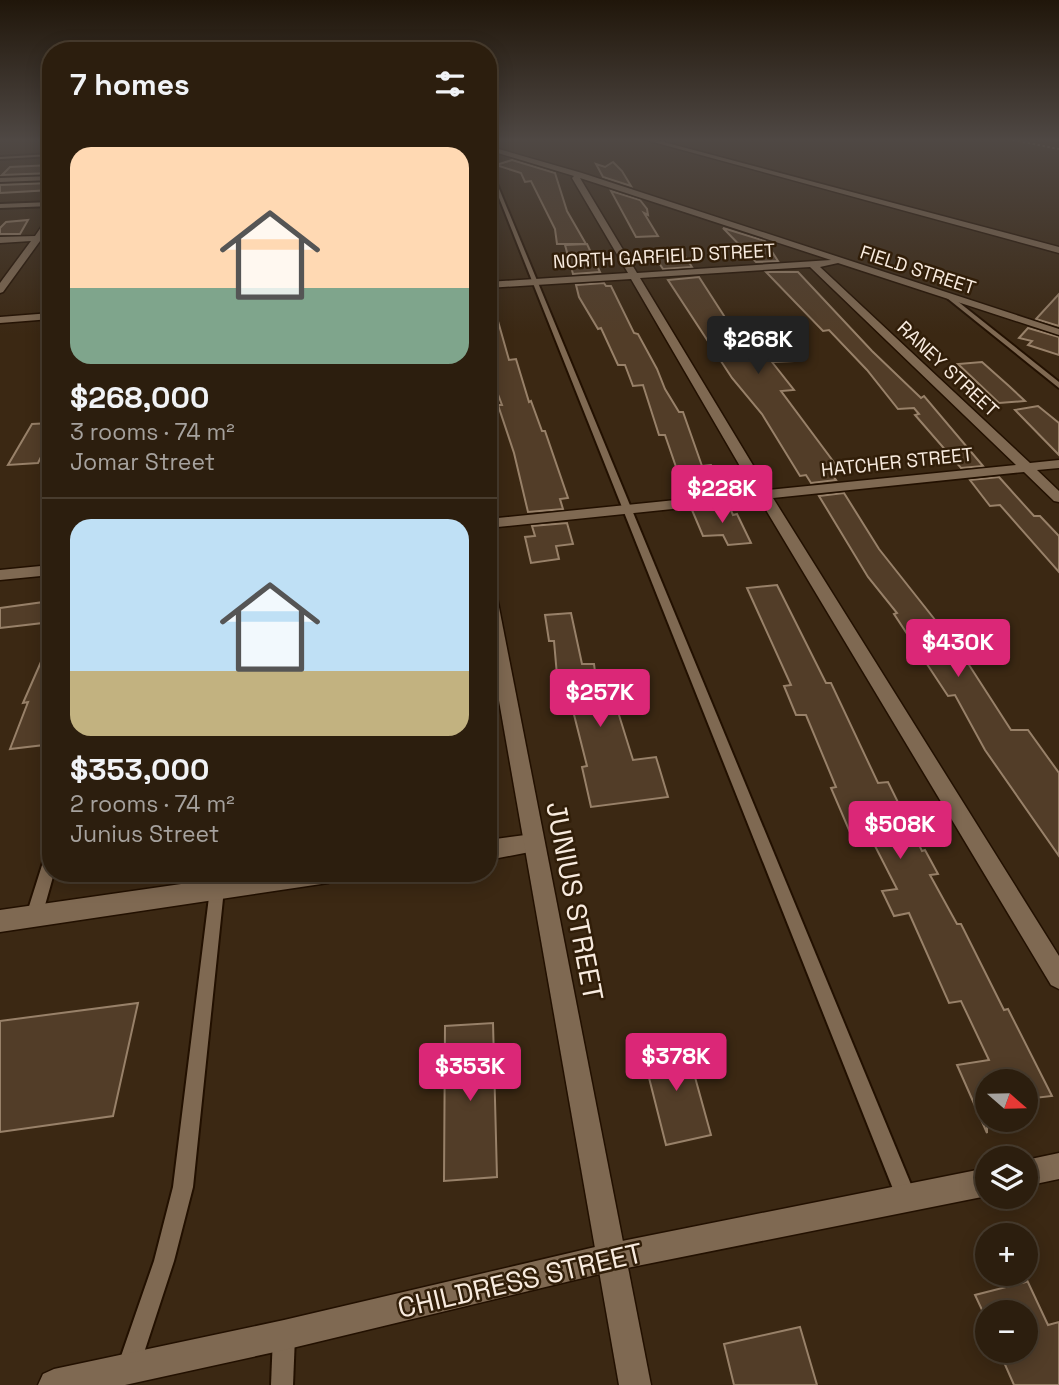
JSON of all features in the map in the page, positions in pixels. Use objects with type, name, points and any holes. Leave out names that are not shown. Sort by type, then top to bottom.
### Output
[{"type":"street","points":[[592,205],[764,495],[1059,977]]},
{"type":"street","name":"FIELD STREET","points":[[669,205],[1059,332]]},
{"type":"street","points":[[890,205],[1059,250]]},
{"type":"street","points":[[0,290],[42,232]]},
{"type":"street","points":[[0,240],[42,238]]},
{"type":"street","name":"NORTH GARFIELD STREET","points":[[497,284],[843,262]]},
{"type":"street","name":"RANEY STREET","points":[[813,265],[1059,498]]},
{"type":"street","points":[[0,320],[42,317]]},
{"type":"street","name":"HATCHER STREET","points":[[497,523],[1059,464]]},
{"type":"street","points":[[0,575],[42,571]]},
{"type":"street","name":"JUNIUS STREET","points":[[497,675],[533,843],[635,1385]]},
{"type":"street","points":[[497,849],[533,843]]},
{"type":"street","points":[[0,921],[217,889],[236,882]]},
{"type":"street","points":[[1038,1170],[1059,1166]]},
{"type":"street","name":"CHILDRESS STREET","points":[[54,1385],[284,1335],[612,1257],[975,1185]]},
{"type":"lane","points":[[0,206],[35,205]]},
{"type":"lane","points":[[505,205],[907,1199]]},
{"type":"lane","points":[[949,297],[1059,386]]},
{"type":"lane","points":[[34,916],[44,882]]},
{"type":"lane","points":[[128,1369],[164,1261],[183,1187],[217,889]]},
{"type":"lane","points":[[282,1385],[284,1335]]},
{"type":"building","points":[[543,205],[565,205],[586,244],[557,244],[555,229]]},
{"type":"building","points":[[618,205],[644,205],[647,209],[648,215],[644,213],[658,236],[636,237]]},
{"type":"building","points":[[28,220],[20,234],[0,234],[0,228],[6,222]]},
{"type":"building","points":[[723,228],[765,241],[778,261],[756,262]]},
{"type":"building","points":[[587,244],[600,272],[573,274],[565,245]]},
{"type":"building","points":[[679,247],[692,267],[663,269],[655,257]]},
{"type":"building","points":[[766,272],[798,272],[872,351],[921,398],[924,396],[983,466],[961,468],[915,415],[919,414],[914,408],[898,409],[867,370],[829,330],[823,331]]},
{"type":"building","points":[[699,277],[728,322],[763,319],[776,333],[793,361],[772,362],[794,390],[781,391],[833,461],[839,472],[831,473],[836,480],[811,483],[806,475],[800,476],[762,414],[732,378],[668,280]]},
{"type":"building","points":[[604,283],[611,286],[634,333],[638,334],[657,369],[665,389],[679,412],[683,412],[702,466],[711,465],[723,493],[686,496],[665,435],[659,435],[643,385],[633,386],[625,365],[618,365],[601,328],[598,329],[579,297],[576,285]]},
{"type":"building","points":[[1059,294],[1059,326],[1036,319]]},
{"type":"building","points":[[497,318],[509,360],[516,359],[529,402],[531,401],[542,431],[545,431],[568,498],[560,499],[563,509],[528,512],[514,453],[498,405],[502,405],[497,392]]},
{"type":"building","points":[[1028,328],[1059,337],[1059,355],[1028,345],[1032,341],[1019,338]]},
{"type":"building","points":[[982,362],[1025,401],[999,403],[958,364]]},
{"type":"building","points":[[1038,406],[1059,423],[1059,455],[1015,410]]},
{"type":"building","points":[[42,423],[42,455],[38,463],[8,465],[32,424]]},
{"type":"building","points":[[999,477],[1034,516],[1040,516],[1059,536],[1059,572],[1000,505],[990,506],[970,480]]},
{"type":"building","points":[[844,493],[879,549],[962,654],[1011,730],[1028,730],[1059,773],[1059,856],[985,750],[955,695],[948,696],[894,614],[897,613],[868,577],[819,496]]},
{"type":"building","points":[[729,506],[733,515],[737,514],[751,543],[728,545],[723,535],[703,536],[692,510]]},
{"type":"building","points":[[567,523],[573,544],[556,546],[559,559],[531,563],[525,537],[535,536],[532,526]]},
{"type":"building","points":[[777,585],[826,683],[831,683],[878,783],[888,782],[922,851],[925,850],[938,874],[930,875],[957,924],[961,924],[1004,1010],[1008,1009],[1052,1096],[1038,1098],[1038,1069],[975,1069],[975,1106],[957,1065],[989,1060],[961,1001],[949,1003],[909,913],[894,916],[882,891],[897,889],[873,842],[855,844],[831,788],[836,787],[806,715],[796,715],[784,686],[791,685],[747,588]]},
{"type":"building","points":[[42,602],[42,623],[0,628],[0,608]]},
{"type":"building","points":[[571,613],[582,664],[594,664],[599,701],[614,699],[633,760],[656,757],[668,797],[591,807],[582,767],[587,766],[567,687],[558,687],[554,641],[549,641],[545,615]]},
{"type":"building","points":[[42,660],[42,745],[10,749],[28,702],[23,703]]},
{"type":"building","points":[[138,1003],[113,1116],[0,1132],[0,1021]]},
{"type":"building","points":[[493,1023],[497,1177],[444,1181],[445,1026]]},
{"type":"building","points":[[685,1041],[711,1135],[666,1145],[642,1050]]},
{"type":"building","points":[[1010,1286],[1030,1286],[1036,1300],[977,1300],[975,1295]]},
{"type":"building","points":[[1038,1304],[1048,1325],[1059,1322],[1059,1385],[1014,1385],[1004,1363],[1038,1363]]},
{"type":"building","points":[[800,1327],[817,1385],[734,1385],[724,1344]]}]
